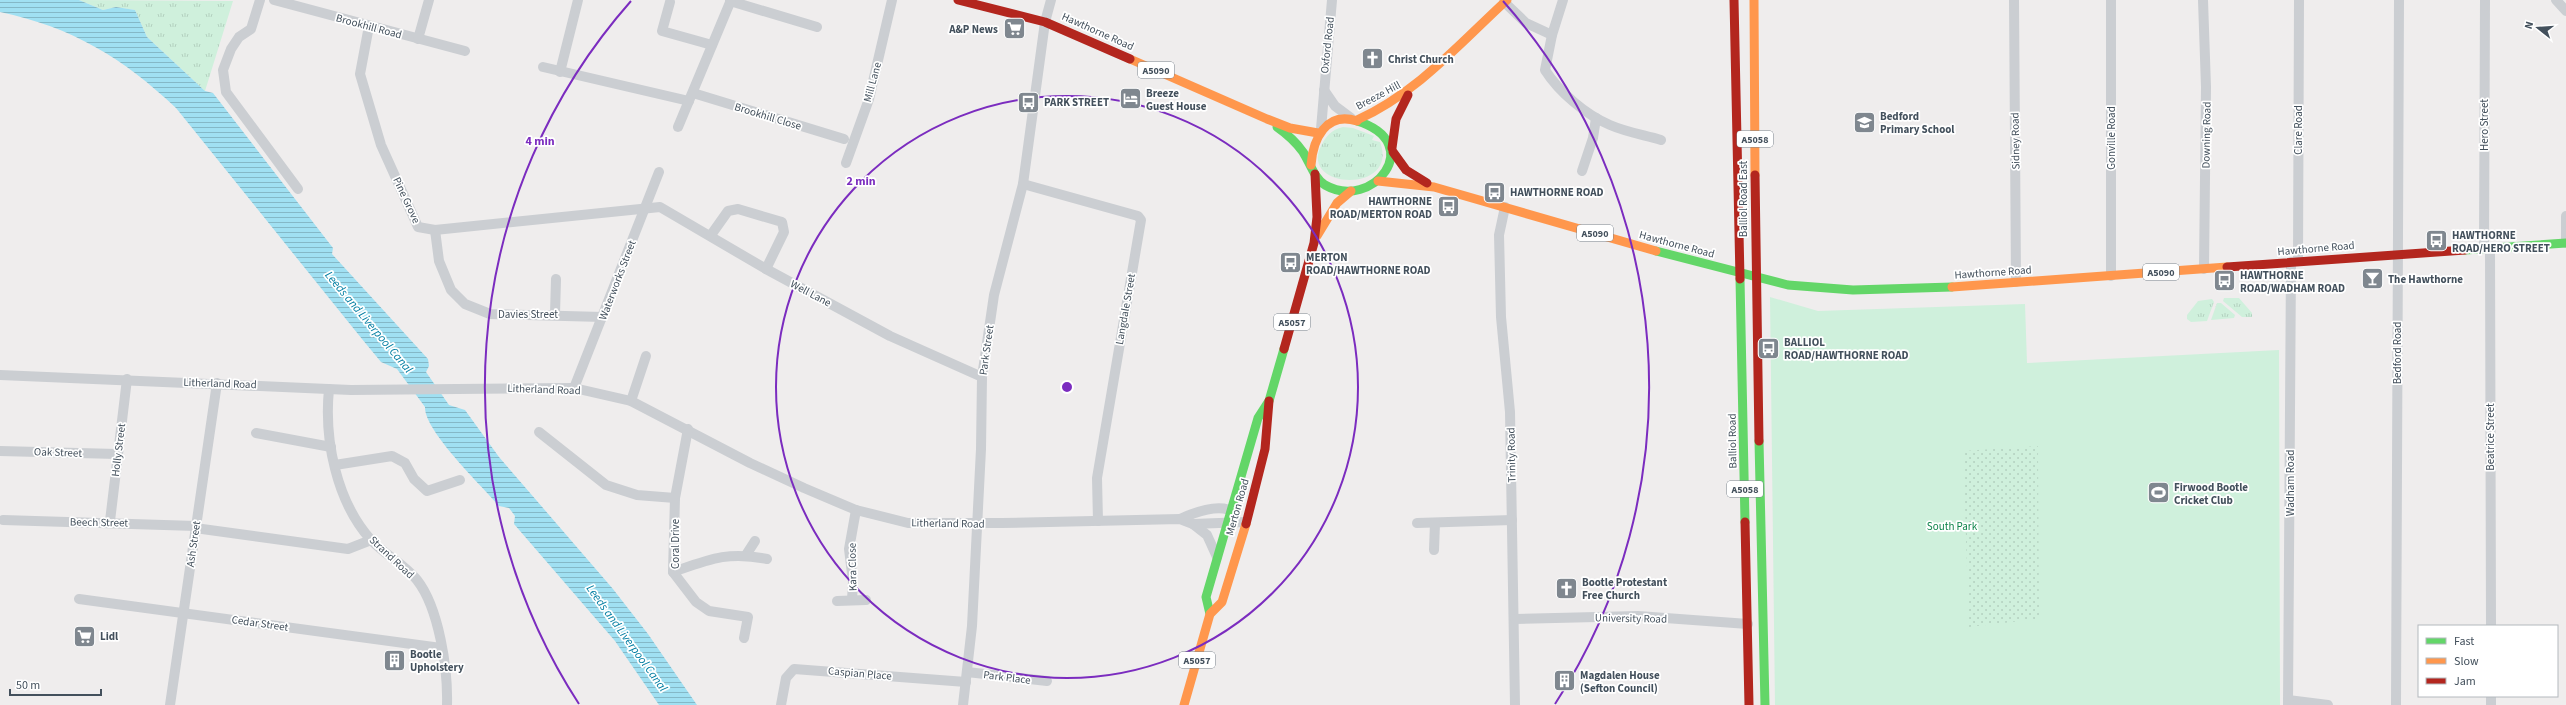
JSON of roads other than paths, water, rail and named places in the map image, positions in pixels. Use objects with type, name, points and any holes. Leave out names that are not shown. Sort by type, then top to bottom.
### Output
[{"type":"main road","name":"Hawthorne Road","points":[[958,0],[1045,22],[1267,119],[1290,128],[1320,131]]},
{"type":"main road","name":"Balliol Road East","points":[[1734,0],[1740,273]]},
{"type":"main road","name":"Balliol Road East","points":[[1754,0],[1756,278]]},
{"type":"main road","name":"Breeze Hill","points":[[1355,120],[1382,110],[1410,92],[1505,1]]},
{"type":"main road","name":"Breeze Hill","points":[[1393,150],[1396,119],[1410,92]]},
{"type":"main road","name":"Hawthorne Road","points":[[1267,119],[1292,138],[1311,166]]},
{"type":"main road","points":[[1311,166],[1313,146],[1320,131],[1335,120],[1355,120]]},
{"type":"main road","name":"A5090","points":[[1355,120],[1379,130],[1386,137],[1393,150]]},
{"type":"main road","name":"Hawthorne Road","points":[[1393,150],[1406,170],[1434,187]]},
{"type":"main road","points":[[1378,181],[1389,170],[1393,150]]},
{"type":"main road","name":"A5090","points":[[1311,166],[1327,186],[1351,191],[1378,181]]},
{"type":"main road","name":"Merton Road","points":[[1184,705],[1210,614],[1222,602],[1260,468],[1269,427],[1269,401],[1314,243],[1317,217],[1316,174]]},
{"type":"main road","name":"Hawthorne Road","points":[[1378,181],[1434,187],[1637,246],[1756,278],[1788,285],[1853,290],[2111,276],[2398,253],[2487,249],[2566,243]]},
{"type":"main road","name":"Merton Road","points":[[1314,243],[1325,220],[1337,203],[1351,191]]},
{"type":"main road","name":"Balliol Road","points":[[1740,273],[1749,705]]},
{"type":"main road","name":"A5058","points":[[1756,278],[1764,705]]},
{"type":"main road","name":"Merton Road","points":[[1210,614],[1206,597],[1258,418],[1269,401]]},
{"type":"street","points":[[260,0],[250,29],[235,43],[223,70],[226,92],[298,189]]},
{"type":"street","name":"Brookhill Road","points":[[274,0],[309,5],[369,26],[465,51]]},
{"type":"street","points":[[418,39],[429,0]]},
{"type":"street","points":[[560,72],[578,0]]},
{"type":"street","points":[[678,127],[730,0],[817,27]]},
{"type":"street","name":"Mill Lane","points":[[846,163],[869,99],[892,0]]},
{"type":"street","name":"Park Street","points":[[963,705],[972,626],[982,377],[994,295],[1023,184],[1045,22],[1051,0]]},
{"type":"street","name":"Oxford Road","points":[[1320,131],[1332,0]]},
{"type":"street","points":[[1564,0],[1552,35],[1545,70],[1558,88],[1596,118],[1611,126],[1661,140]]},
{"type":"street","name":"Sidney Road","points":[[2014,0],[2016,282]]},
{"type":"street","name":"Gonville Road","points":[[2111,0],[2111,276]]},
{"type":"street","name":"Downing Road","points":[[2203,0],[2206,88],[2204,269]]},
{"type":"street","name":"Clare Road","points":[[2295,261],[2299,0]]},
{"type":"street","name":"Bedford Road","points":[[2396,705],[2399,0]]},
{"type":"street","name":"Hero Street","points":[[2485,0],[2487,249]]},
{"type":"street","points":[[2556,0],[2566,11]]},
{"type":"street","points":[[1505,1],[1526,23],[1552,35]]},
{"type":"street","points":[[670,2],[662,30],[712,45]]},
{"type":"street","name":"Pine Grove","points":[[369,26],[360,74],[381,146],[418,227],[435,230],[644,209]]},
{"type":"street","points":[[544,67],[560,72],[691,97]]},
{"type":"street","name":"Oxford Road","points":[[1324,90],[1335,106],[1355,120]]},
{"type":"street","name":"Brookhill Close","points":[[691,97],[844,139]]},
{"type":"street","points":[[1582,171],[1593,138],[1596,118]]},
{"type":"street","name":"Waterworks Street","points":[[574,388],[659,172]]},
{"type":"street","name":"Langdale Street","points":[[1023,184],[1138,216],[1141,220],[1097,478],[1098,521]]},
{"type":"street","name":"Well Lane","points":[[644,209],[660,207],[711,235],[766,269],[890,336],[982,377]]},
{"type":"street","name":"Trinity Road","points":[[1505,207],[1499,235],[1502,317],[1510,412],[1515,619],[1515,705]]},
{"type":"street","points":[[711,235],[728,211],[738,209],[782,222],[784,232],[766,269]]},
{"type":"street","points":[[2566,216],[2566,243]]},
{"type":"street","name":"Davies Street","points":[[435,230],[439,261],[451,290],[465,304],[490,314],[532,317],[555,314],[603,317]]},
{"type":"street","name":"Beatrice Street","points":[[2487,249],[2490,625]]},
{"type":"street","name":"Wadham Road","points":[[2288,702],[2295,261]]},
{"type":"street","points":[[555,314],[556,279]]},
{"type":"street","points":[[631,401],[646,356]]},
{"type":"street","name":"Litherland Road","points":[[0,375],[127,379],[329,389],[386,390],[574,388],[631,401],[688,429],[750,463],[856,510],[908,523],[976,524],[1180,519],[1197,512],[1232,510]]},
{"type":"street","name":"Holly Street","points":[[110,522],[127,379]]},
{"type":"street","name":"Ash Street","points":[[170,705],[218,383]]},
{"type":"street","name":"Strand Road","points":[[329,389],[327,408],[335,465],[352,511],[371,540],[417,580],[432,609],[441,648],[447,705]]},
{"type":"street","name":"Coral Drive","points":[[688,429],[675,498],[673,572],[696,602],[709,611],[748,617],[744,638]]},
{"type":"street","points":[[539,432],[606,485],[637,495],[675,498]]},
{"type":"street","points":[[256,433],[332,447]]},
{"type":"street","name":"Oak Street","points":[[0,451],[117,454]]},
{"type":"street","points":[[335,465],[392,456],[405,464],[414,479],[427,491],[460,480]]},
{"type":"street","name":"Kara Close","points":[[852,600],[853,582],[849,549],[856,510]]},
{"type":"street","points":[[1232,510],[1245,522]]},
{"type":"street","name":"Litherland Road","points":[[1180,519],[1193,524],[1245,522]]},
{"type":"street","name":"Beech Street","points":[[3,520],[110,522],[196,527],[348,549],[371,540]]},
{"type":"street","points":[[1417,523],[1512,520]]},
{"type":"street","points":[[1434,550],[1435,522]]},
{"type":"street","points":[[1193,524],[1210,540],[1218,559]]},
{"type":"street","points":[[746,555],[755,541]]},
{"type":"street","points":[[673,572],[723,555],[746,555],[767,559]]},
{"type":"street","name":"Cedar Street","points":[[80,599],[441,648]]},
{"type":"street","points":[[837,601],[866,600]]},
{"type":"street","name":"University Road","points":[[1515,619],[1638,616],[1748,624]]},
{"type":"street","name":"Caspian Place","points":[[781,705],[786,678],[794,669],[966,682]]},
{"type":"street","name":"Park Place","points":[[967,672],[1047,681]]},
{"type":"street","points":[[2288,702],[2328,705]]},
{"type":"water","name":"Leeds and Liverpool Canal","points":[[0,0],[79,0],[103,10],[116,7],[135,10],[147,37],[205,91],[213,93],[333,248],[332,254],[428,359],[429,366],[426,372],[449,405],[465,410],[499,457],[613,589],[648,634],[697,705],[659,705],[615,641],[514,524],[515,516],[509,508],[499,506],[443,444],[427,417],[425,407],[397,369],[381,362],[176,108],[136,74],[95,47],[50,26],[26,18],[0,12]]},
{"type":"place","name":"A&P News","points":[[1014,29]]},
{"type":"place","name":"Christ Church","points":[[1372,59]]},
{"type":"place","name":"Breeze Guest House","points":[[1130,99]]},
{"type":"place","name":"PARK STREET","points":[[1028,102]]},
{"type":"place","name":"Bedford Primary School","points":[[1865,122]]},
{"type":"place","name":"HAWTHORNE ROAD","points":[[1494,192]]},
{"type":"place","name":"HAWTHORNE ROAD/MERTON ROAD","points":[[1448,207]]},
{"type":"place","name":"HAWTHORNE ROAD/HERO STREET","points":[[2436,241]]},
{"type":"place","name":"MERTON ROAD/HAWTHORNE ROAD","points":[[1290,263]]},
{"type":"place","name":"The Hawthorne","points":[[2372,279]]},
{"type":"place","name":"HAWTHORNE ROAD/WADHAM ROAD","points":[[2224,281]]},
{"type":"place","name":"BALLIOL ROAD/HAWTHORNE ROAD","points":[[1769,348]]},
{"type":"place","name":"Firwood Bootle Cricket Club","points":[[2159,493]]},
{"type":"place","name":"Bootle Protestant Free Church","points":[[1567,588]]},
{"type":"place","name":"Lidl","points":[[85,636]]},
{"type":"place","name":"Bootle Upholstery","points":[[395,660]]},
{"type":"place","name":"Magdalen House (Sefton Council)","points":[[1564,681]]},
{"type":"park label","name":"South Park","points":[[1952,526]]}]
